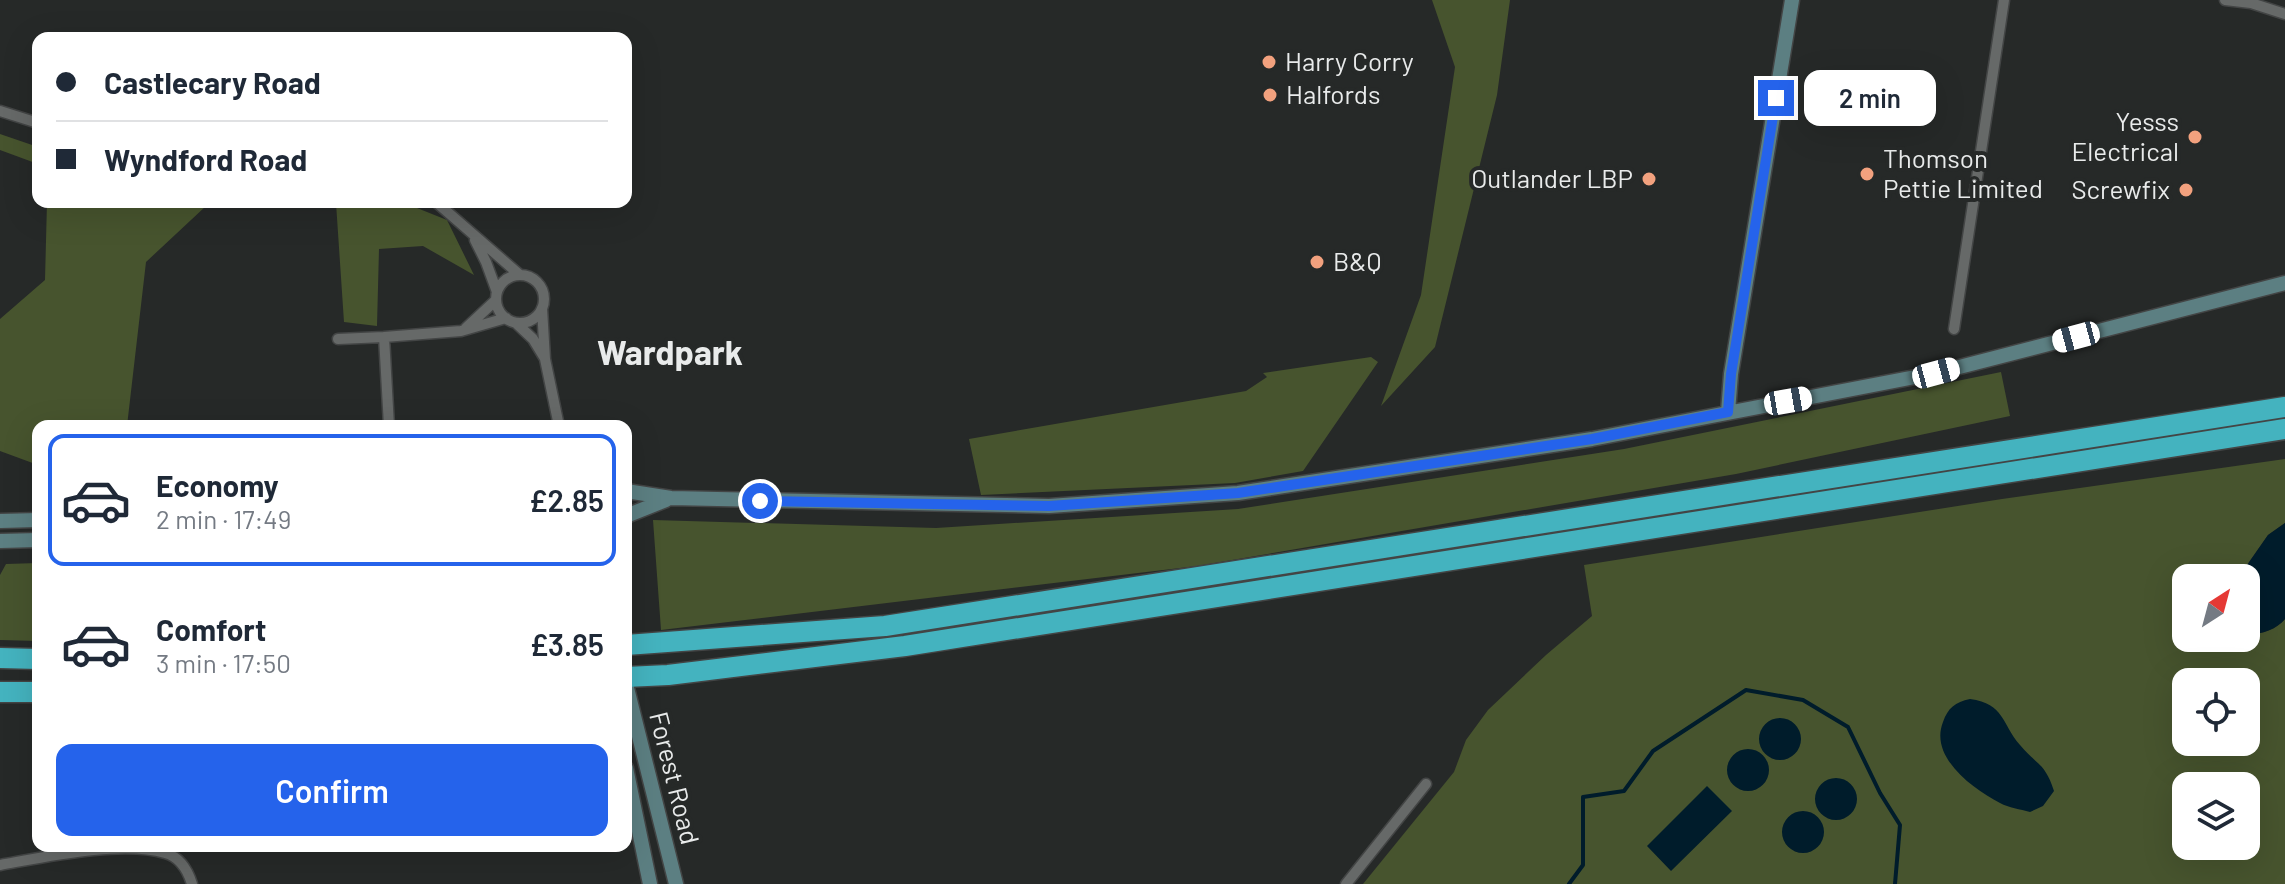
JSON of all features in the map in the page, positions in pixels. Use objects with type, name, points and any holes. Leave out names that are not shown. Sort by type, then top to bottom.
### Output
[{"type":"highway","points":[[632,644],[885,626],[2285,407]]},
{"type":"highway","points":[[632,677],[905,646],[2285,429]]},
{"type":"highway","points":[[0,658],[32,659]]},
{"type":"highway","points":[[0,692],[32,692]]},
{"type":"main road","points":[[1728,412],[1731,374],[1792,0]]},
{"type":"main road","points":[[632,492],[671,498],[1049,506],[1223,494],[1592,439],[1936,373],[2285,283]]},
{"type":"main road","points":[[632,514],[671,498]]},
{"type":"main road","points":[[0,521],[32,520]]},
{"type":"main road","points":[[0,541],[32,540]]},
{"type":"main road","name":"Forest Road","points":[[632,708],[676,884]]},
{"type":"main road","name":"Forest Road","points":[[632,797],[650,884]]},
{"type":"street","points":[[1954,329],[2004,0]]},
{"type":"street","points":[[2225,0],[2251,3],[2285,14]]},
{"type":"street","points":[[0,111],[32,121]]},
{"type":"street","points":[[444,208],[520,275],[539,286],[543,295],[545,359],[557,420]]},
{"type":"street","points":[[465,225],[481,249],[498,309],[533,339],[545,359]]},
{"type":"street","points":[[461,331],[477,320],[503,282],[520,275]]},
{"type":"street","points":[[338,339],[461,331],[511,320],[533,319],[542,308]]},
{"type":"street","points":[[384,337],[389,420]]},
{"type":"street","points":[[553,406],[553,420]]},
{"type":"street","points":[[1346,884],[1426,784]]},
{"type":"street","points":[[0,865],[98,852]]},
{"type":"street","points":[[160,852],[168,853],[188,870],[192,884]]},
{"type":"green space","points":[[1432,0],[1510,0],[1497,95],[1435,347],[1381,406],[1421,295],[1455,67]]},
{"type":"green space","points":[[0,134],[32,145],[32,162],[0,150]]},
{"type":"green space","points":[[47,208],[204,208],[146,262],[128,420],[32,420],[32,463],[0,451],[0,319],[45,280]]},
{"type":"green space","points":[[336,208],[417,208],[447,220],[474,275],[423,246],[379,249],[377,326],[344,322]]},
{"type":"green space","points":[[1371,357],[1378,362],[1303,471],[1235,483],[981,495],[969,439],[1246,391],[1267,377],[1263,373]]},
{"type":"green space","points":[[2001,372],[2010,416],[1736,474],[1197,566],[661,630],[653,520],[936,528],[1238,509],[1624,449]]},
{"type":"green space","points":[[2285,459],[2285,523],[2268,535],[2248,564],[2172,564],[2172,652],[2260,652],[2260,633],[2285,619],[2285,884],[1363,884],[1454,772],[1466,740],[1488,710],[1592,616],[1584,565],[2002,499]]},
{"type":"green space","points":[[32,563],[32,641],[0,640],[0,575],[6,564]]},
{"type":"water","points":[[2285,523],[2285,619],[2260,633],[2260,564],[2248,564],[2268,535]]},
{"type":"water","points":[[1970,699],[1996,710],[2020,745],[2044,769],[2054,791],[2043,806],[2030,812],[2003,805],[1966,780],[1948,759],[1940,735],[1943,722],[1953,706]]},
{"type":"water","points":[[1780,718],[1795,724],[1801,739],[1795,754],[1780,760],[1765,754],[1759,739],[1765,724]]},
{"type":"water","points":[[1748,749],[1763,755],[1769,770],[1763,785],[1748,791],[1733,785],[1727,770],[1733,755]]},
{"type":"water","points":[[1836,778],[1851,784],[1857,799],[1851,814],[1836,820],[1821,814],[1815,799],[1821,784]]},
{"type":"water","points":[[1707,786],[1732,811],[1671,871],[1647,846]]},
{"type":"water","points":[[1803,811],[1818,817],[1824,832],[1818,847],[1803,853],[1788,847],[1782,832],[1788,817]]},
{"type":"waterway","points":[[1569,884],[1583,865],[1583,797],[1624,791],[1653,751],[1746,690],[1803,700],[1848,727],[1880,793],[1900,825],[1895,884]]},
{"type":"place","name":"Harry Corry","points":[[1269,62]]},
{"type":"place","name":"Halfords","points":[[1270,95]]},
{"type":"place","name":"Yesss Electrical","points":[[2195,137]]},
{"type":"place","name":"Thomson Pettie Limited","points":[[1867,174]]},
{"type":"place","name":"Outlander LBP","points":[[1649,179]]},
{"type":"place","name":"Screwfix","points":[[2186,190]]},
{"type":"place","name":"B&Q","points":[[1317,262]]},
{"type":"district","name":"Wardpark","points":[[670,353]]},
{"type":"route","points":[[760,501],[1049,506],[1238,493],[1592,439],[1728,412],[1731,374],[1776,98]]}]
